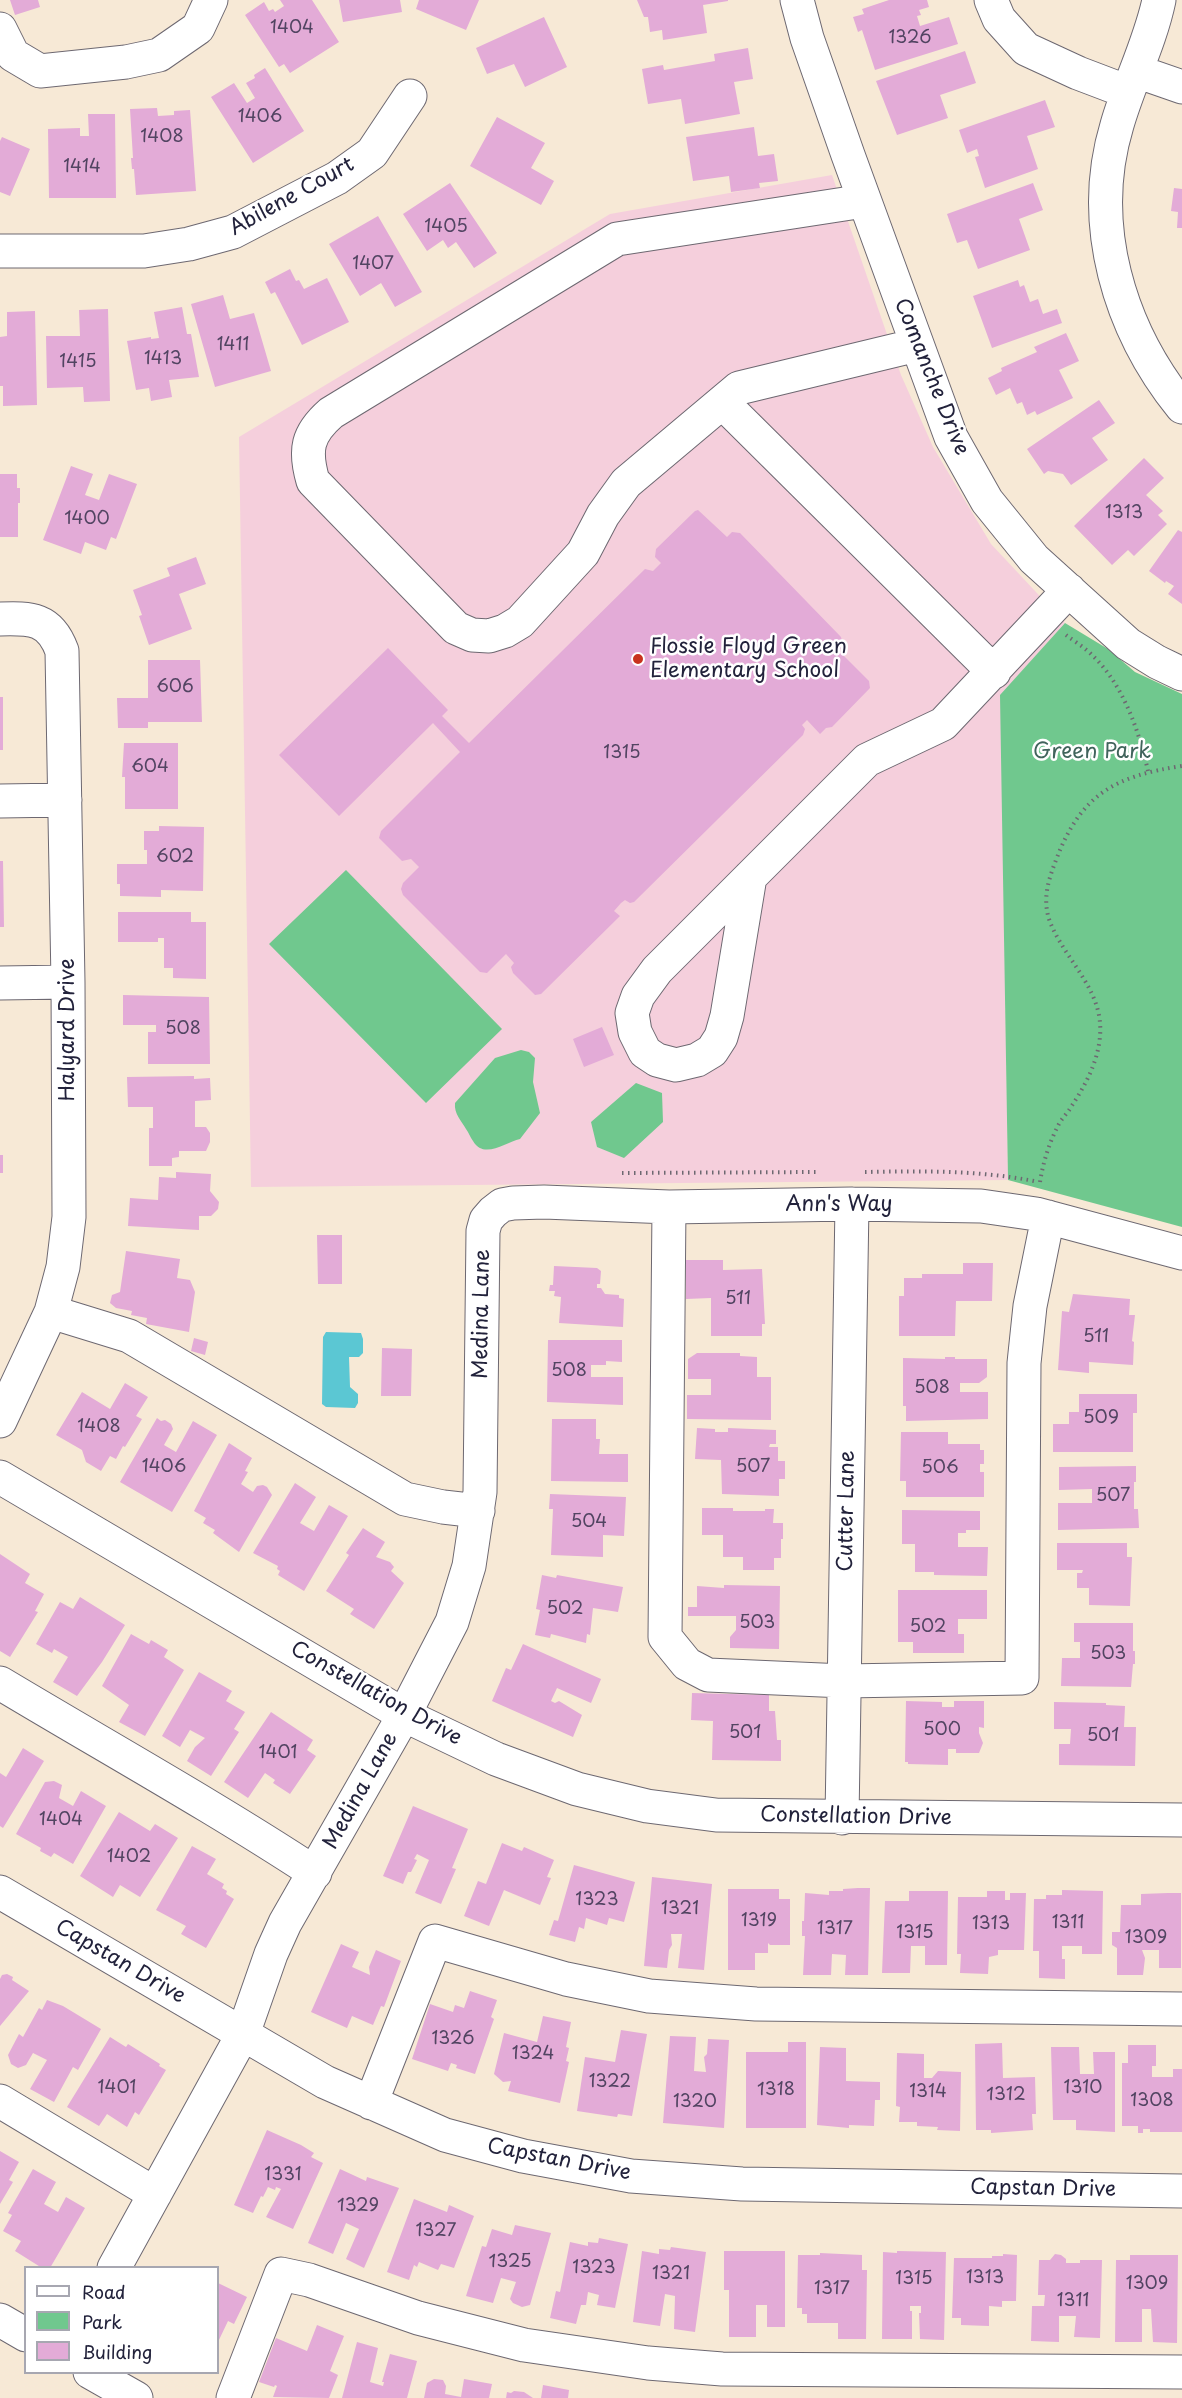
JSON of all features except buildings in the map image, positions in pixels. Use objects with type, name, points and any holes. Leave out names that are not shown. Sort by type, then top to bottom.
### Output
[{"type":"street","points":[[0,29],[13,55],[40,71],[126,62],[159,55],[198,28],[211,0]]},
{"type":"street","name":"Comanche Drive","points":[[797,0],[807,38],[864,201],[951,437],[987,501],[1034,559],[1128,644],[1182,674]]},
{"type":"street","points":[[991,0],[999,19],[1026,49],[1078,73],[1182,87]]},
{"type":"street","points":[[1159,0],[1110,151],[1105,208],[1112,263],[1118,289],[1135,333],[1148,358],[1182,407]]},
{"type":"street","name":"Abilene Court","points":[[0,251],[144,251],[189,244],[233,232],[337,177],[372,153],[410,96]]},
{"type":"street","points":[[864,201],[617,239],[331,412],[316,425],[310,441],[308,463],[313,481],[456,628],[472,635],[489,636],[506,632],[532,610],[583,553],[603,515],[626,483],[739,388],[917,345]]},
{"type":"street","points":[[723,403],[994,672]]},
{"type":"street","points":[[750,877],[727,1016],[721,1037],[712,1051],[697,1060],[676,1065],[657,1060],[645,1052],[635,1032],[632,1013],[638,996],[657,970],[750,877],[867,760],[943,724],[1069,590]]},
{"type":"street","name":"Halyard Drive","points":[[0,619],[27,618],[39,622],[50,629],[62,651],[68,981],[69,1216],[63,1267],[51,1312],[0,1421]]},
{"type":"street","points":[[0,801],[64,800]]},
{"type":"street","points":[[0,983],[68,981]]},
{"type":"street","name":"Ann's Way","points":[[493,1212],[502,1205],[544,1202],[669,1207],[852,1204],[981,1206],[1048,1217],[1182,1253]]},
{"type":"street","name":"Cutter Lane","points":[[842,1818],[852,1204]]},
{"type":"street","points":[[669,1207],[665,1637],[687,1664],[708,1675],[844,1681],[1022,1678],[1024,1363],[1030,1306],[1048,1217]]},
{"type":"street","name":"Medina Lane","points":[[115,2266],[243,2034],[271,1954],[285,1923],[404,1715],[452,1622],[469,1566],[478,1511],[483,1231],[486,1220],[493,1212]]},
{"type":"street","points":[[51,1312],[129,1336],[405,1499],[478,1511]]},
{"type":"street","name":"Constellation Drive","points":[[0,1477],[404,1715],[496,1759],[577,1789],[647,1806],[716,1815],[1182,1820]]},
{"type":"street","points":[[0,1683],[134,1764],[241,1824],[315,1873]]},
{"type":"street","name":"Capstan Drive","points":[[0,1892],[325,2082],[445,2135],[523,2157],[631,2176],[742,2184],[1182,2191]]},
{"type":"street","points":[[371,2103],[435,1941],[566,1979],[649,1996],[756,2004],[1182,2010]]},
{"type":"street","points":[[0,2101],[155,2194]]},
{"type":"street","points":[[233,2398],[281,2274],[309,2280],[418,2318],[524,2345],[648,2363],[722,2369],[1182,2372]]},
{"type":"street","points":[[0,2320],[24,2334]]},
{"type":"street","points":[[92,2374],[136,2398]]},
{"type":"path","points":[[1064,634],[1093,655],[1118,689],[1141,742],[1148,771]]},
{"type":"path","points":[[1040,1182],[1050,1143],[1059,1123],[1089,1077],[1100,1037],[1098,1010],[1094,995],[1059,941],[1046,903],[1047,890],[1064,838],[1096,796],[1148,771],[1182,766]]},
{"type":"shaded area","name":"Flossie Floyd Green Elementary School","points":[[832,175],[901,375],[933,447],[991,544],[1065,623],[1001,695],[1008,1180],[251,1187],[239,437],[610,214]]},
{"type":"green space","name":"Green Park","points":[[1065,623],[1108,649],[1135,672],[1182,694],[1182,1227],[1008,1180],[1000,695]]},
{"type":"green space","points":[[346,870],[502,1029],[426,1103],[269,944]]},
{"type":"green space","points":[[521,1050],[529,1052],[535,1058],[533,1082],[540,1113],[520,1139],[489,1150],[483,1149],[472,1140],[457,1114],[455,1103],[495,1058]]},
{"type":"green space","points":[[636,1083],[662,1093],[663,1122],[624,1158],[597,1147],[591,1122]]},
{"type":"water","points":[[326,1332],[361,1333],[363,1353],[359,1357],[349,1357],[350,1387],[358,1394],[358,1403],[355,1408],[326,1407],[322,1404],[323,1337]]},
{"type":"place","name":"Flossie Floyd Green Elementary School","points":[[638,659]]}]
